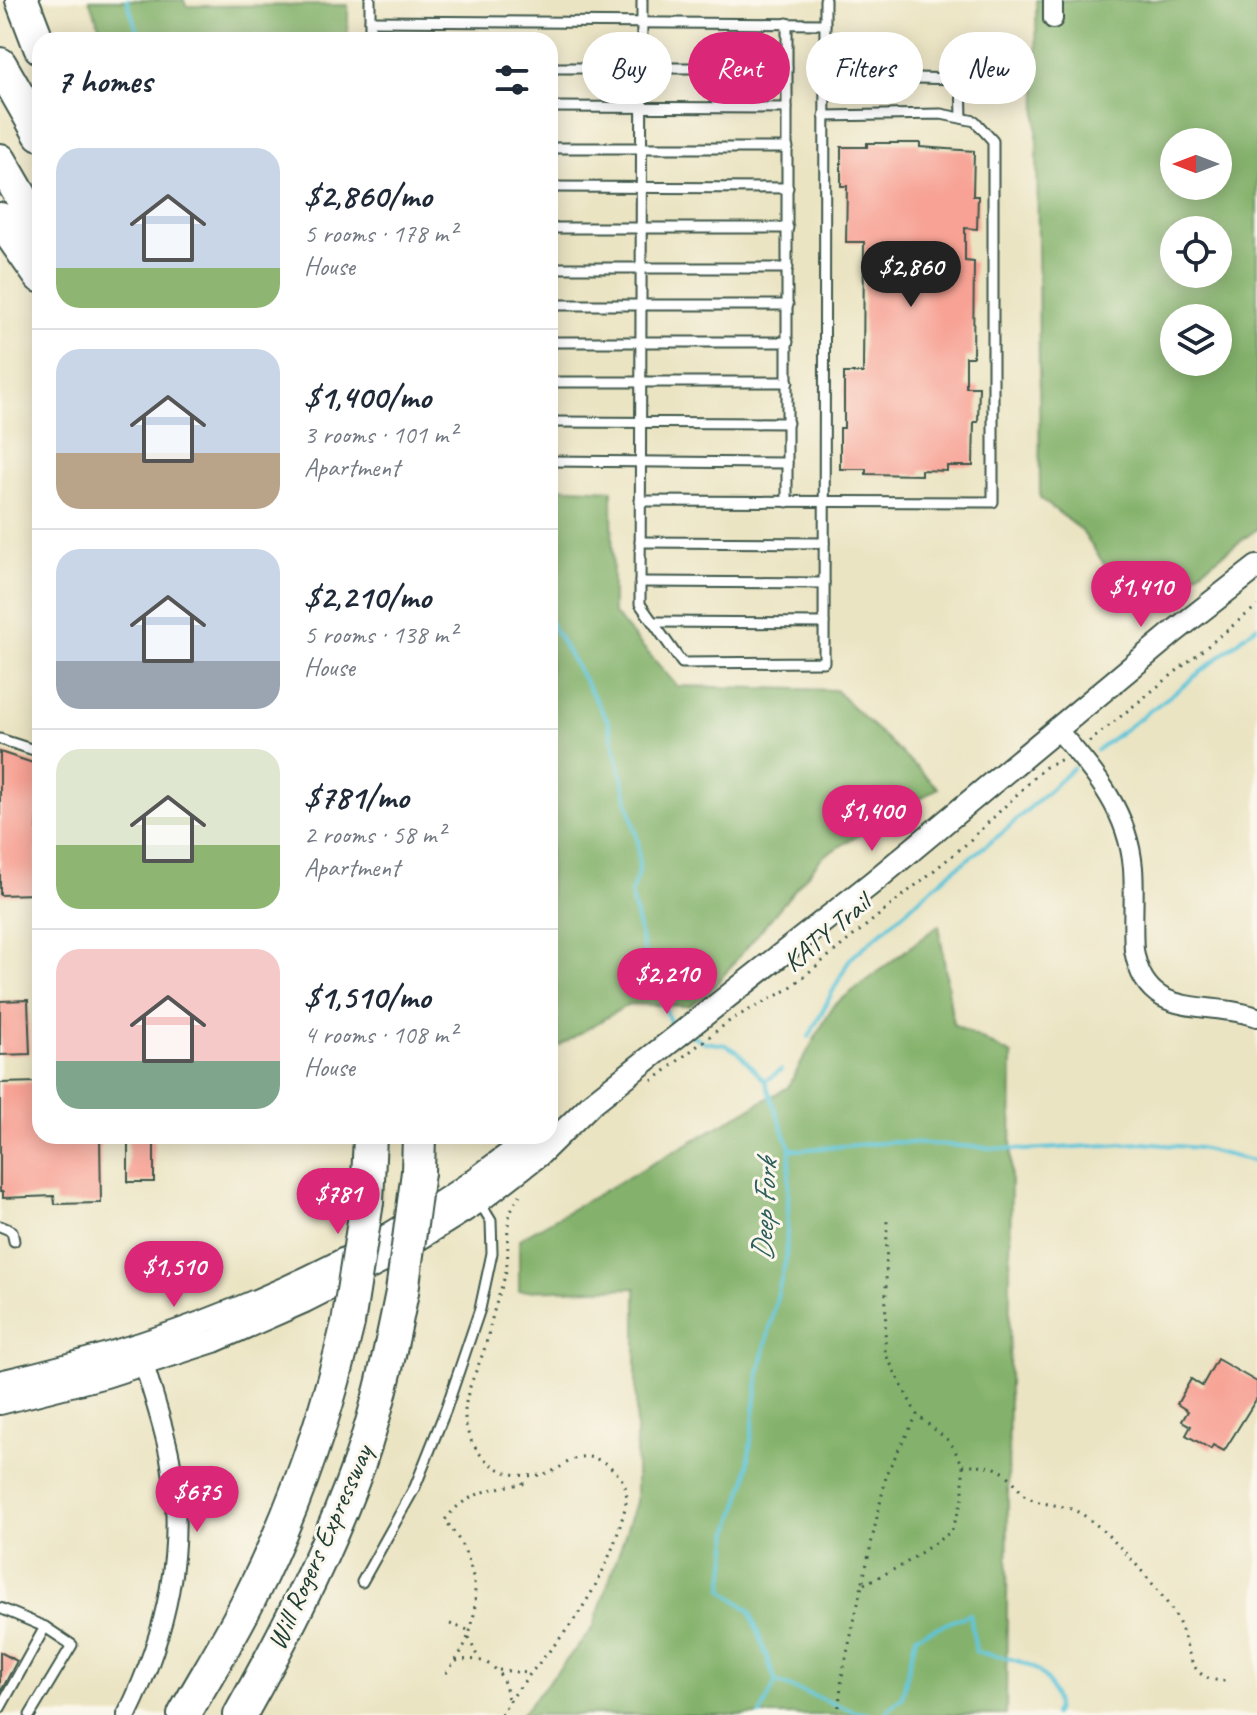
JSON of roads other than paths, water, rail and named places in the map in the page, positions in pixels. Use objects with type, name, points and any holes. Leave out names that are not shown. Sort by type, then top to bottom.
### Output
[{"type":"highway","points":[[22,0],[34,32]]},
{"type":"highway","points":[[0,64],[32,120]]},
{"type":"highway","points":[[0,160],[32,215]]},
{"type":"highway","points":[[0,219],[32,265]]},
{"type":"highway","name":"Will Rogers Expressway","points":[[184,1715],[250,1597],[310,1457],[334,1383],[348,1323],[367,1202],[370,1144]]},
{"type":"highway","name":"Will Rogers Expressway","points":[[240,1715],[290,1620],[351,1487],[376,1412],[402,1292],[419,1144]]},
{"type":"street","points":[[558,1123],[650,1070],[723,1014],[1056,728],[1257,567]]},
{"type":"street","points":[[1056,728],[1103,783],[1125,825],[1133,870],[1134,950],[1146,983],[1165,1000],[1175,1004],[1236,1011],[1257,1017]]},
{"type":"street","points":[[558,1136],[591,1104]]},
{"type":"street","points":[[473,1193],[527,1144]]},
{"type":"street","points":[[0,1403],[54,1391],[141,1355],[333,1265],[473,1193],[539,1155],[550,1144]]},
{"type":"street","points":[[0,1382],[141,1355]]},
{"type":"street","points":[[127,1715],[155,1653],[165,1620],[175,1555],[176,1510],[169,1455],[141,1355]]},
{"type":"lane","points":[[370,0],[370,32]]},
{"type":"lane","points":[[642,0],[642,32]]},
{"type":"lane","points":[[825,0],[825,32]]},
{"type":"lane","points":[[370,21],[825,24]]},
{"type":"lane","points":[[787,23],[787,32]]},
{"type":"lane","points":[[558,68],[582,68]]},
{"type":"lane","points":[[923,78],[961,79],[962,118]]},
{"type":"lane","points":[[642,104],[640,604],[682,663],[824,662],[824,104]]},
{"type":"lane","points":[[787,104],[787,502]]},
{"type":"lane","points":[[558,107],[787,108]]},
{"type":"lane","points":[[640,501],[993,502],[993,141],[975,121],[941,114],[824,116]]},
{"type":"lane","points":[[558,148],[788,148]]},
{"type":"lane","points":[[558,187],[788,188]]},
{"type":"lane","points":[[558,228],[788,228]]},
{"type":"lane","points":[[558,268],[788,268]]},
{"type":"lane","points":[[558,305],[788,305]]},
{"type":"lane","points":[[558,342],[788,342]]},
{"type":"lane","points":[[558,382],[788,382]]},
{"type":"lane","points":[[558,422],[788,423]]},
{"type":"lane","points":[[558,461],[787,463]]},
{"type":"lane","points":[[640,542],[824,543]]},
{"type":"lane","points":[[640,582],[824,583]]},
{"type":"lane","points":[[654,622],[824,623]]},
{"type":"lane","points":[[0,739],[32,749]]},
{"type":"lane","points":[[362,1582],[415,1487],[480,1309],[492,1253],[491,1221],[473,1193]]},
{"type":"lane","points":[[0,1226],[12,1231],[14,1241]]},
{"type":"lane","points":[[0,1608],[45,1627],[72,1645],[30,1715]]},
{"type":"lane","points":[[0,1708],[45,1627]]},
{"type":"waterway","name":"Deep Fork","points":[[127,0],[137,32]]},
{"type":"waterway","points":[[1097,750],[1257,626]]},
{"type":"waterway","name":"Deep Fork","points":[[558,636],[608,721],[638,842],[639,871],[631,894],[644,951],[670,1022],[679,1027]]},
{"type":"waterway","points":[[809,1037],[849,960],[948,874],[1001,834],[1073,768]]},
{"type":"waterway","name":"Deep Fork","points":[[690,1034],[704,1042],[726,1045],[738,1052],[765,1081],[790,1148],[786,1259],[759,1374],[746,1481],[730,1530],[723,1590],[750,1611],[776,1682]]},
{"type":"waterway","points":[[765,1081],[781,1070]]},
{"type":"waterway","points":[[790,1148],[797,1150],[892,1142],[1026,1150],[1142,1143],[1199,1148],[1257,1162]]},
{"type":"waterway","points":[[883,1715],[902,1697],[916,1636],[970,1614],[976,1652],[1020,1662],[1039,1672],[1047,1680],[1054,1697],[1054,1715]]},
{"type":"waterway","points":[[776,1682],[856,1712],[874,1715]]},
{"type":"waterway","name":"Deep Fork","points":[[760,1715],[776,1682]]}]
